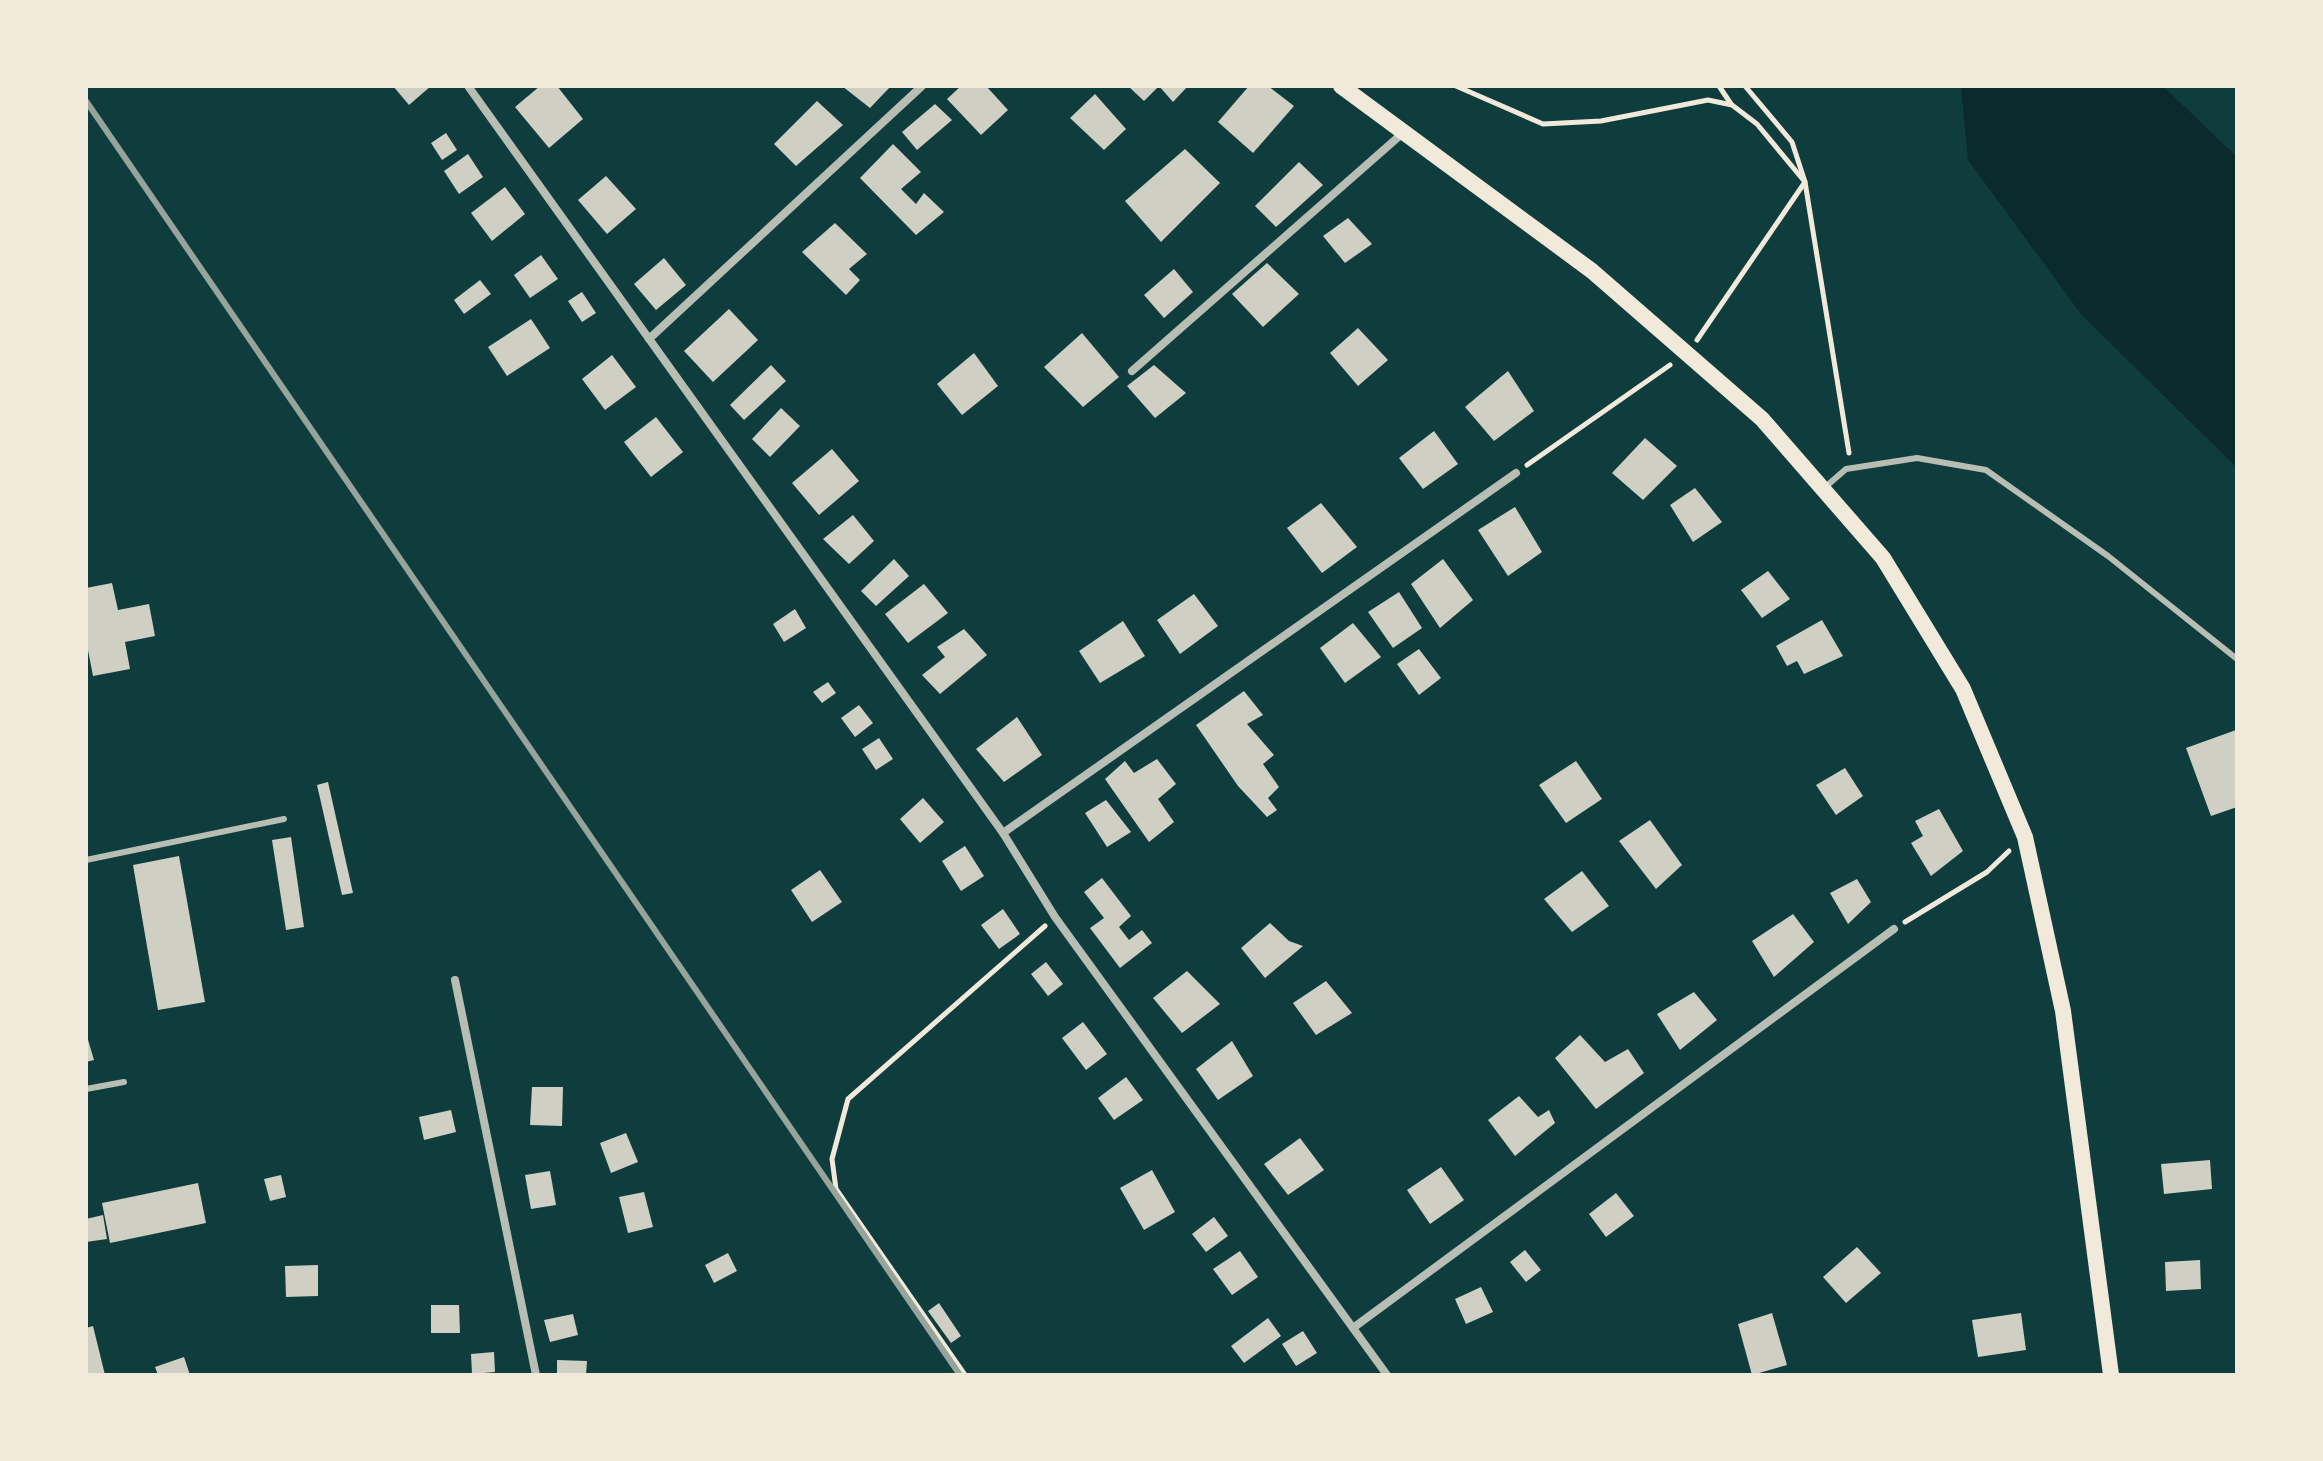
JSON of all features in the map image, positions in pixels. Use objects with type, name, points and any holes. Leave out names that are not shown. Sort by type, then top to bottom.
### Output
[{"type":"main road","points":[[1341,86],[1592,271],[1762,419],[1883,558],[1963,689],[2025,837],[2063,1011],[2111,1375]]},
{"type":"street","points":[[468,86],[1003,833],[1055,917],[1387,1375]]},
{"type":"street","points":[[649,339],[922,86]]},
{"type":"street","points":[[1132,371],[1404,132]]},
{"type":"street","points":[[1003,833],[1516,473]]},
{"type":"street","points":[[1353,1328],[1894,929]]},
{"type":"street","points":[[455,980],[536,1375]]},
{"type":"lane","points":[[1823,489],[1846,469],[1917,458],[1986,470],[2108,556],[2237,659]]},
{"type":"lane","points":[[86,860],[284,819]]},
{"type":"lane","points":[[86,1089],[124,1082]]},
{"type":"path","points":[[1456,86],[1543,124],[1601,121],[1708,100],[1732,105]]},
{"type":"path","points":[[1719,86],[1732,105],[1757,124],[1805,182]]},
{"type":"path","points":[[1745,86],[1792,142],[1805,182],[1849,449],[1846,469]]},
{"type":"path","points":[[1516,473],[1687,354],[1805,182]]},
{"type":"path","points":[[1894,929],[1987,872]]},
{"type":"path","points":[[965,1375],[836,1189],[832,1159],[848,1099],[1055,917]]},
{"type":"water","points":[[1961,86],[2163,86],[2237,157],[2237,468],[2081,314],[1968,160]]},
{"type":"building","points":[[393,86],[431,86],[409,105]]},
{"type":"building","points":[[540,86],[557,86],[583,119],[549,148],[515,107]]},
{"type":"building","points":[[842,86],[891,86],[870,108]]},
{"type":"building","points":[[961,86],[986,86],[1008,110],[981,135],[947,99]]},
{"type":"building","points":[[1128,86],[1159,86],[1144,101]]},
{"type":"building","points":[[1159,86],[1188,86],[1173,102]]},
{"type":"building","points":[[1249,86],[1268,86],[1294,106],[1253,153],[1218,122]]},
{"type":"building","points":[[1095,94],[1126,129],[1104,150],[1070,118]]},
{"type":"building","points":[[817,101],[843,125],[796,166],[774,144]]},
{"type":"building","points":[[935,104],[952,120],[917,150],[902,132]]},
{"type":"building","points":[[446,133],[457,150],[442,160],[431,143]]},
{"type":"building","points":[[893,144],[921,172],[901,189],[916,204],[924,193],[944,212],[916,235],[860,178]]},
{"type":"building","points":[[1185,149],[1220,183],[1161,242],[1125,201]]},
{"type":"building","points":[[468,154],[483,177],[459,194],[444,171]]},
{"type":"building","points":[[1299,162],[1323,185],[1276,227],[1255,206]]},
{"type":"building","points":[[606,176],[636,209],[607,234],[578,200]]},
{"type":"building","points":[[505,187],[525,214],[492,241],[471,213]]},
{"type":"building","points":[[1348,218],[1372,244],[1345,263],[1323,236]]},
{"type":"building","points":[[835,223],[867,254],[849,269],[860,280],[846,295],[802,252]]},
{"type":"building","points":[[541,255],[558,279],[530,298],[514,275]]},
{"type":"building","points":[[664,258],[686,285],[656,310],[634,284]]},
{"type":"building","points":[[1267,263],[1299,294],[1263,327],[1232,294]]},
{"type":"building","points":[[1174,269],[1193,292],[1164,318],[1144,295]]},
{"type":"building","points":[[480,280],[491,294],[464,314],[454,300]]},
{"type":"building","points":[[582,292],[596,313],[582,322],[568,301]]},
{"type":"building","points":[[729,309],[758,340],[713,382],[684,351]]},
{"type":"building","points":[[531,319],[550,348],[507,376],[488,347]]},
{"type":"building","points":[[1358,328],[1388,360],[1358,386],[1330,353]]},
{"type":"building","points":[[1082,333],[1119,377],[1083,407],[1044,367]]},
{"type":"building","points":[[974,353],[998,386],[962,415],[937,384]]},
{"type":"building","points":[[612,355],[636,387],[605,410],[582,379]]},
{"type":"building","points":[[771,365],[786,381],[744,420],[730,405]]},
{"type":"building","points":[[1154,365],[1186,393],[1155,418],[1127,386]]},
{"type":"building","points":[[1508,371],[1534,411],[1494,441],[1465,407]]},
{"type":"building","points":[[781,408],[800,426],[770,457],[752,439]]},
{"type":"building","points":[[656,417],[683,452],[651,477],[624,442]]},
{"type":"building","points":[[1434,431],[1458,464],[1423,489],[1399,458]]},
{"type":"building","points":[[1645,438],[1677,466],[1643,500],[1612,473]]},
{"type":"building","points":[[832,449],[859,481],[819,515],[792,483]]},
{"type":"building","points":[[1695,488],[1722,522],[1693,542],[1670,505]]},
{"type":"building","points":[[1321,503],[1357,547],[1322,573],[1287,528]]},
{"type":"building","points":[[1515,507],[1542,552],[1508,576],[1478,530]]},
{"type":"building","points":[[853,515],[874,541],[849,564],[823,539]]},
{"type":"building","points":[[894,559],[909,576],[876,606],[861,591]]},
{"type":"building","points":[[1443,559],[1473,600],[1440,628],[1411,584]]},
{"type":"building","points":[[1768,571],[1790,599],[1762,618],[1741,590]]},
{"type":"building","points":[[112,583],[118,610],[149,604],[155,636],[125,642],[130,669],[93,676],[86,640],[86,588]]},
{"type":"building","points":[[924,584],[948,613],[908,643],[885,614]]},
{"type":"building","points":[[1399,592],[1422,628],[1393,648],[1368,612]]},
{"type":"building","points":[[1194,594],[1218,626],[1180,654],[1157,620]]},
{"type":"building","points":[[795,609],[806,628],[784,642],[773,624]]},
{"type":"building","points":[[1822,620],[1843,656],[1804,674],[1797,661],[1787,666],[1776,646]]},
{"type":"building","points":[[1123,621],[1145,656],[1100,683],[1079,651]]},
{"type":"building","points":[[1353,623],[1381,657],[1345,683],[1320,648]]},
{"type":"building","points":[[964,629],[987,655],[940,694],[922,675],[945,657],[937,647]]},
{"type":"building","points":[[1419,649],[1441,678],[1419,695],[1397,664]]},
{"type":"building","points":[[828,682],[836,693],[822,703],[813,692]]},
{"type":"building","points":[[1244,691],[1263,715],[1247,724],[1274,755],[1263,764],[1279,787],[1268,798],[1277,810],[1267,817],[1238,786],[1196,725]]},
{"type":"building","points":[[859,705],[873,723],[855,737],[841,718]]},
{"type":"building","points":[[1017,717],[1042,755],[1004,782],[976,749]]},
{"type":"building","points":[[2236,730],[2237,807],[2211,816],[2186,748]]},
{"type":"building","points":[[879,738],[893,759],[876,770],[862,749]]},
{"type":"building","points":[[1157,759],[1176,784],[1158,799],[1174,822],[1149,842],[1105,779],[1125,761],[1134,773]]},
{"type":"building","points":[[1576,761],[1602,799],[1566,823],[1539,785]]},
{"type":"building","points":[[1845,768],[1863,796],[1836,815],[1816,785]]},
{"type":"building","points":[[328,782],[353,893],[342,895],[317,785]]},
{"type":"building","points":[[923,798],[944,822],[920,843],[900,819]]},
{"type":"building","points":[[1106,800],[1131,832],[1107,847],[1085,813]]},
{"type":"building","points":[[1939,809],[1963,851],[1931,876],[1911,843],[1923,836],[1915,821]]},
{"type":"building","points":[[1650,820],[1682,865],[1656,889],[1619,841]]},
{"type":"building","points":[[291,837],[304,927],[286,930],[272,840]]},
{"type":"building","points":[[965,846],[984,876],[961,891],[942,861]]},
{"type":"building","points":[[179,856],[205,1002],[158,1010],[133,865]]},
{"type":"building","points":[[820,870],[842,902],[812,922],[791,890]]},
{"type":"building","points":[[1582,871],[1609,906],[1572,932],[1544,899]]},
{"type":"building","points":[[1102,878],[1131,916],[1119,927],[1129,940],[1142,930],[1152,943],[1120,968],[1090,928],[1104,918],[1084,892]]},
{"type":"building","points":[[1857,879],[1871,902],[1848,924],[1830,893]]},
{"type":"building","points":[[1003,909],[1020,934],[999,949],[981,925]]},
{"type":"building","points":[[1793,914],[1814,942],[1774,977],[1752,941]]},
{"type":"building","points":[[1270,923],[1289,941],[1303,946],[1265,978],[1241,948]]},
{"type":"building","points":[[1046,962],[1063,984],[1048,996],[1031,974]]},
{"type":"building","points":[[1187,971],[1220,1004],[1182,1033],[1153,998]]},
{"type":"building","points":[[1326,981],[1352,1013],[1316,1035],[1293,1003]]},
{"type":"building","points":[[1694,992],[1717,1020],[1680,1050],[1657,1014]]},
{"type":"building","points":[[1083,1022],[1107,1054],[1086,1070],[1062,1038]]},
{"type":"building","points":[[86,1033],[94,1060],[86,1062]]},
{"type":"building","points":[[1580,1035],[1605,1062],[1628,1049],[1644,1073],[1596,1109],[1555,1058]]},
{"type":"building","points":[[1232,1041],[1253,1076],[1218,1100],[1196,1069]]},
{"type":"building","points":[[1126,1077],[1143,1100],[1114,1120],[1098,1098]]},
{"type":"building","points":[[532,1087],[563,1087],[562,1126],[530,1125]]},
{"type":"building","points":[[1519,1096],[1538,1117],[1549,1110],[1555,1123],[1515,1156],[1488,1120]]},
{"type":"building","points":[[451,1110],[456,1132],[424,1140],[419,1117]]},
{"type":"building","points":[[626,1133],[638,1162],[611,1173],[600,1143]]},
{"type":"building","points":[[1300,1138],[1324,1170],[1288,1195],[1264,1164]]},
{"type":"building","points":[[2210,1160],[2212,1189],[2164,1194],[2161,1164]]},
{"type":"building","points":[[1441,1167],[1464,1200],[1430,1224],[1407,1190]]},
{"type":"building","points":[[1152,1170],[1175,1212],[1144,1230],[1120,1188]]},
{"type":"building","points":[[550,1171],[556,1205],[531,1209],[525,1175]]},
{"type":"building","points":[[281,1175],[286,1197],[270,1201],[264,1179]]},
{"type":"building","points":[[198,1183],[206,1223],[110,1243],[102,1203]]},
{"type":"building","points":[[644,1192],[653,1227],[628,1233],[619,1197]]},
{"type":"building","points":[[1616,1193],[1634,1216],[1606,1237],[1589,1214]]},
{"type":"building","points":[[103,1215],[107,1239],[86,1242],[86,1219]]},
{"type":"building","points":[[1214,1217],[1228,1236],[1206,1252],[1192,1234]]},
{"type":"building","points":[[1857,1247],[1881,1273],[1846,1303],[1823,1277]]},
{"type":"building","points":[[1525,1250],[1541,1270],[1526,1282],[1510,1262]]},
{"type":"building","points":[[1240,1251],[1258,1277],[1232,1295],[1213,1269]]},
{"type":"building","points":[[728,1253],[737,1271],[714,1283],[705,1265]]},
{"type":"building","points":[[2200,1260],[2201,1289],[2166,1291],[2165,1262]]},
{"type":"building","points":[[318,1265],[318,1296],[286,1297],[285,1266]]},
{"type":"building","points":[[1481,1287],[1493,1312],[1466,1324],[1455,1299]]},
{"type":"building","points":[[939,1303],[961,1336],[951,1343],[928,1311]]},
{"type":"building","points":[[431,1305],[459,1305],[460,1333],[431,1333]]},
{"type":"building","points":[[1772,1313],[1787,1365],[1752,1375],[1738,1324]]},
{"type":"building","points":[[2021,1313],[2026,1350],[1978,1357],[1972,1320]]},
{"type":"building","points":[[573,1314],[578,1335],[550,1342],[544,1320]]},
{"type":"building","points":[[1268,1318],[1281,1336],[1244,1363],[1231,1346]]},
{"type":"building","points":[[93,1326],[105,1375],[86,1375],[86,1328]]},
{"type":"building","points":[[1303,1331],[1317,1353],[1296,1366],[1282,1344]]},
{"type":"building","points":[[494,1352],[495,1372],[472,1374],[471,1354]]},
{"type":"building","points":[[184,1357],[190,1375],[158,1375],[155,1367]]},
{"type":"building","points":[[557,1360],[587,1361],[586,1375],[557,1375]]},
{"type":"railway","points":[[86,101],[960,1375]]}]
